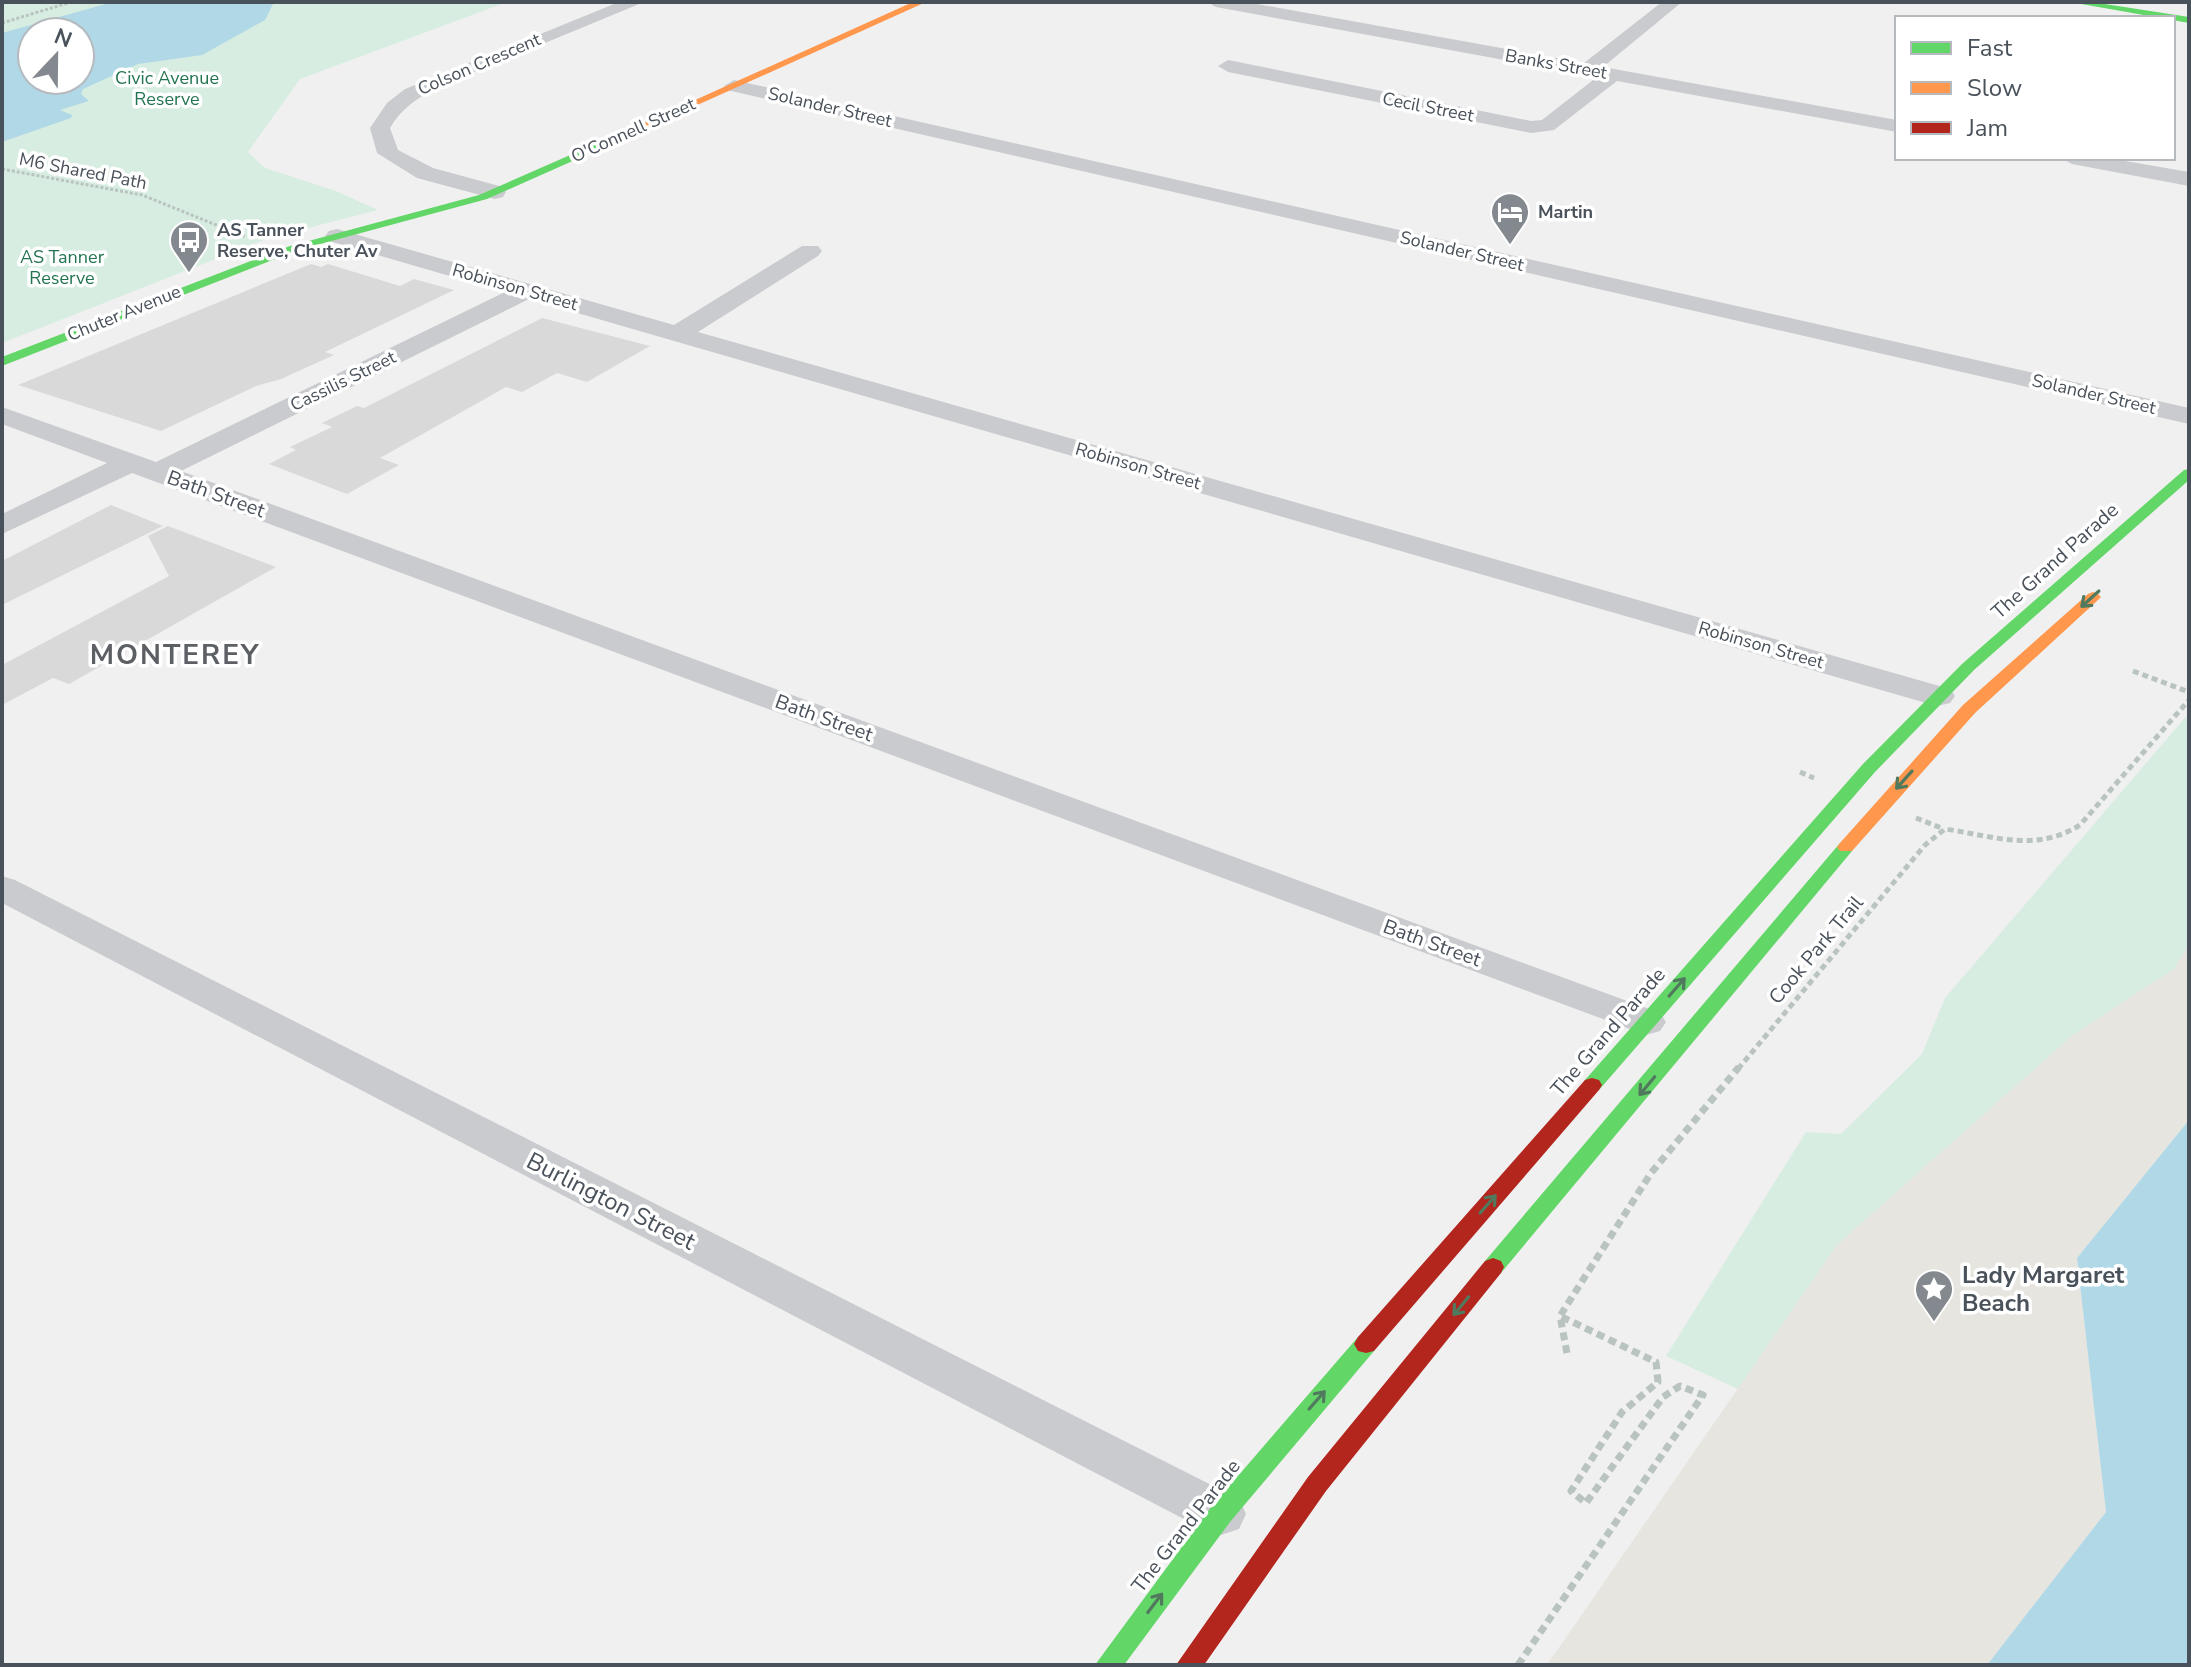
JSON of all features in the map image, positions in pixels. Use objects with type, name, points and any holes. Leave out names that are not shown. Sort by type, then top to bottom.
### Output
[{"type":"main road","name":"O'Connell Street","points":[[337,236],[438,212],[495,192],[921,2]]},
{"type":"main road","points":[[2075,2],[2164,16]]},
{"type":"main road","name":"Chuter Avenue","points":[[2,362],[294,248],[337,236]]},
{"type":"main road","name":"The Grand Parade","points":[[1108,1665],[1221,1514],[1869,768],[1938,696],[2189,473]]},
{"type":"main road","points":[[1189,1665],[1317,1484],[1404,1372],[1882,804],[1969,709],[2107,584]]},
{"type":"street","name":"Colson Crescent","points":[[495,192],[425,173],[388,153],[380,128],[388,111],[405,96],[427,85],[635,2]]},
{"type":"street","name":"Banks Street","points":[[1216,2],[1895,126]]},
{"type":"street","points":[[1587,70],[1673,2]]},
{"type":"street","name":"Cecil Street","points":[[1228,66],[1531,127],[1547,126],[1613,74]]},
{"type":"street","name":"Solander Street","points":[[734,86],[2189,416]]},
{"type":"street","points":[[2083,160],[2189,179]]},
{"type":"street","name":"Robinson Street","points":[[337,236],[1938,696]]},
{"type":"street","points":[[678,333],[810,251]]},
{"type":"street","name":"Cassilis Street","points":[[2,525],[145,467],[528,290]]},
{"type":"street","name":"Bath Street","points":[[2,415],[1646,1022]]},
{"type":"street","name":"Burlington Street","points":[[2,888],[1221,1514]]},
{"type":"path","points":[[2,23],[71,2]]},
{"type":"path","name":"M6 Shared Path","points":[[2,169],[124,191],[247,238],[294,248]]},
{"type":"path","points":[[2133,671],[2189,692]]},
{"type":"path","name":"Cook Park Trail","points":[[1560,1316],[1651,1173],[1925,845],[1945,829],[2015,843],[2045,843],[2065,837],[2080,825],[2189,700]]},
{"type":"path","points":[[1560,1316],[1567,1353]]},
{"type":"path","points":[[1518,1665],[1703,1395],[1680,1386],[1663,1397],[1586,1503],[1571,1491],[1622,1412],[1658,1382],[1656,1362],[1560,1316]]},
{"type":"green space","name":"Civic Avenue Reserve","points":[[2,2],[507,2],[300,79],[248,152],[265,168],[336,191],[378,210],[269,238],[2,343]]},
{"type":"green space","points":[[2189,713],[2189,944],[2174,969],[2073,1035],[1837,1245],[1738,1389],[1666,1356],[1806,1132],[1841,1134],[1922,1054],[1945,998]]},
{"type":"sand","name":"Lady Margaret Beach","points":[[2189,944],[2189,1120],[2077,1258],[2106,1512],[1987,1665],[1547,1665],[1837,1245],[2073,1035],[2174,969]]},
{"type":"water","points":[[113,2],[274,2],[265,20],[202,55],[138,64],[96,83],[96,16],[63,16]]},
{"type":"water","points":[[16,29],[16,96],[83,96],[89,101],[60,110],[72,115],[71,118],[2,142],[2,33]]},
{"type":"water","points":[[2189,1120],[2189,1665],[1987,1665],[2106,1512],[2077,1258]]},
{"type":"building","points":[[311,264],[321,267],[328,264],[400,286],[414,279],[454,290],[325,352],[334,355],[281,379],[256,386],[161,431],[18,385]]},
{"type":"building","points":[[542,318],[650,346],[587,382],[557,373],[522,392],[506,387],[380,458],[399,465],[347,494],[269,464],[296,450],[290,447],[332,427],[322,423],[357,406],[364,408]]},
{"type":"building","points":[[111,505],[163,526],[2,605],[2,561]]},
{"type":"building","points":[[168,526],[276,567],[69,684],[53,678],[2,705],[2,665],[169,576],[148,536]]},
{"type":"traffic: fast","points":[[2075,2],[2164,16]]},
{"type":"traffic: fast","points":[[2175,18],[2189,20]]},
{"type":"traffic: fast","points":[[2,362],[294,248],[483,197],[609,141]]},
{"type":"traffic: fast","points":[[1592,1085],[1869,768],[1968,667],[2189,473]]},
{"type":"traffic: fast","points":[[1493,1267],[1846,847]]},
{"type":"traffic: fast","points":[[1108,1665],[1221,1514],[1366,1344]]},
{"type":"traffic: slow","points":[[609,141],[921,2]]},
{"type":"traffic: slow","points":[[1846,847],[1969,709],[2093,597]]},
{"type":"traffic: jam","points":[[1366,1344],[1592,1085]]},
{"type":"traffic: jam","points":[[1189,1665],[1317,1484],[1493,1267]]},
{"type":"place","name":"Martin","points":[[1510,246]]},
{"type":"place","name":"AS Tanner Reserve, Chuter Av","points":[[189,274]]},
{"type":"place","name":"Lady Margaret Beach","points":[[1934,1323]]},
{"type":"district","name":"MONTEREY","points":[[175,655]]},
{"type":"park label","name":"AS Tanner Reserve","points":[[62,267]]}]
